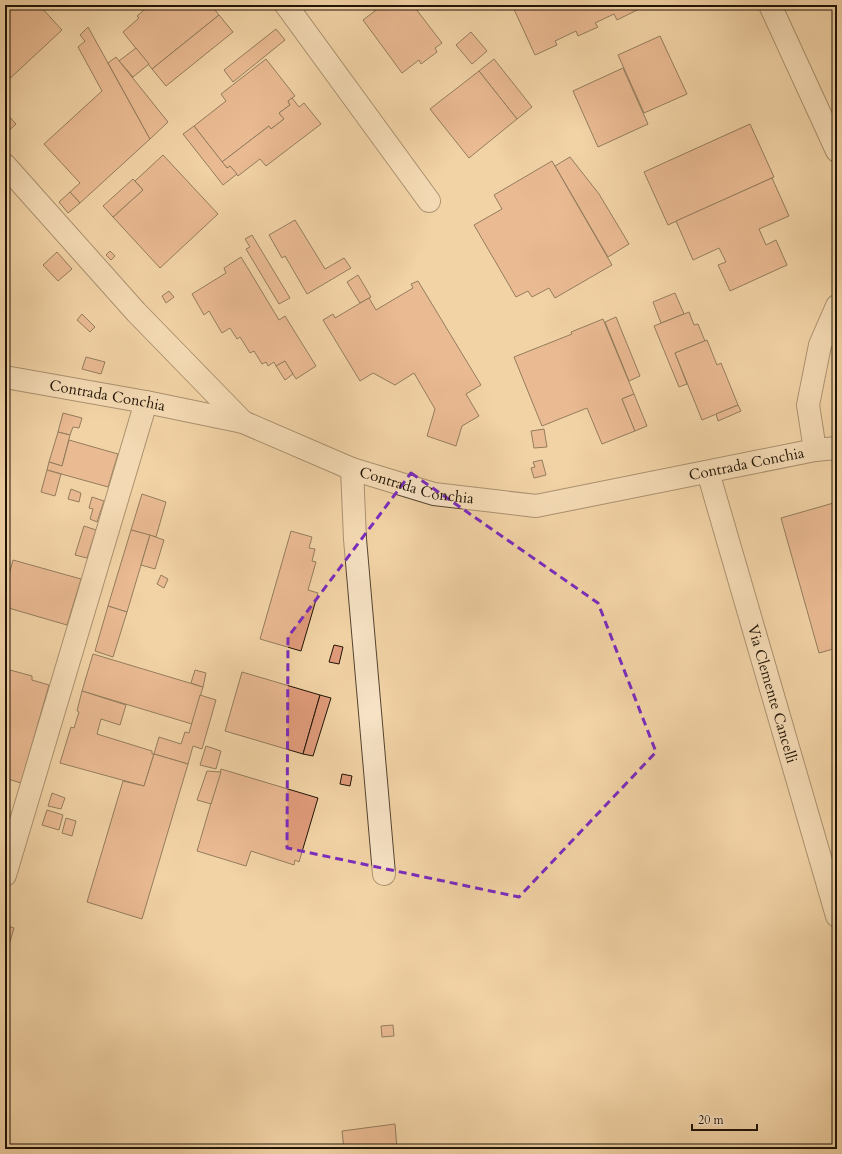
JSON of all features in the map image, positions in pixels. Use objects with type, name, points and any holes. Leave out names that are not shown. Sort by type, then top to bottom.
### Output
[{"type":"street","points":[[286,5],[429,202]]},
{"type":"street","points":[[770,5],[837,151]]},
{"type":"street","points":[[5,165],[136,312],[244,422]]},
{"type":"street","points":[[815,450],[808,405],[820,345],[837,306]]},
{"type":"street","name":"Contrada Conchia","points":[[5,377],[146,402],[244,422],[352,469],[434,494],[536,506],[815,450],[837,448]]},
{"type":"street","points":[[5,875],[146,402]]},
{"type":"street","points":[[352,469],[355,539],[384,874]]},
{"type":"street","name":"Via Clemente Cancelli","points":[[708,472],[837,916]]},
{"type":"highlighted area","points":[[411,473],[598,603],[656,752],[519,897],[287,848],[288,637]]},
{"type":"building","points":[[5,5],[39,5],[62,30],[5,83]]},
{"type":"building","points":[[150,5],[152,7],[156,5],[211,5],[219,15],[152,69],[123,32],[139,18],[137,16]]},
{"type":"building","points":[[383,5],[413,5],[442,43],[435,48],[437,52],[421,64],[419,60],[402,73],[363,20]]},
{"type":"building","points":[[512,5],[637,5],[639,9],[617,20],[614,14],[595,23],[598,27],[578,36],[576,31],[555,41],[557,45],[535,55]]},
{"type":"building","points":[[219,15],[233,32],[166,86],[152,69]]},
{"type":"building","points":[[88,27],[150,139],[80,203],[70,192],[80,183],[44,144],[102,91],[78,47],[85,41],[80,35]]},
{"type":"building","points":[[276,29],[285,40],[233,82],[224,70]]},
{"type":"building","points":[[471,32],[487,51],[472,64],[456,45]]},
{"type":"building","points":[[660,36],[687,94],[644,113],[618,55]]},
{"type":"building","points":[[136,48],[149,64],[133,77],[119,61]]},
{"type":"building","points":[[116,57],[168,122],[150,139],[108,63]]},
{"type":"building","points":[[266,59],[295,96],[288,101],[290,105],[279,113],[284,119],[271,129],[269,126],[222,162],[194,126],[226,101],[221,94]]},
{"type":"building","points":[[494,59],[532,107],[517,119],[479,71]]},
{"type":"building","points":[[623,68],[648,124],[598,147],[573,91]]},
{"type":"building","points":[[479,71],[517,119],[469,158],[430,109]]},
{"type":"building","points":[[292,98],[299,107],[304,103],[321,124],[266,166],[260,159],[238,176],[230,166],[227,168],[222,162],[269,126],[271,129],[284,119],[279,113],[290,105],[288,101]]},
{"type":"building","points":[[6,113],[16,124],[5,134],[5,114]]},
{"type":"building","points":[[750,124],[774,177],[668,225],[644,172]]},
{"type":"building","points":[[194,126],[227,168],[230,166],[237,174],[223,185],[183,134]]},
{"type":"building","points":[[163,155],[218,214],[160,268],[113,217],[143,190],[135,181]]},
{"type":"building","points":[[570,157],[599,194],[629,244],[608,257],[555,166]]},
{"type":"building","points":[[552,161],[612,265],[555,298],[549,288],[532,297],[528,291],[516,297],[474,225],[502,209],[494,195]]},
{"type":"building","points":[[772,178],[789,216],[759,229],[766,245],[776,240],[787,265],[730,291],[718,265],[726,262],[719,248],[693,260],[676,221]]},
{"type":"building","points":[[133,179],[143,190],[113,217],[103,206]]},
{"type":"building","points":[[70,192],[80,203],[68,213],[59,202]]},
{"type":"building","points":[[295,220],[325,269],[344,258],[351,268],[307,294],[285,256],[282,258],[269,235]]},
{"type":"building","points":[[252,235],[290,298],[279,304],[246,249],[250,247],[245,239]]},
{"type":"building","points":[[110,251],[115,256],[111,260],[106,255]]},
{"type":"building","points":[[57,252],[72,269],[58,281],[43,265]]},
{"type":"building","points":[[241,257],[279,320],[285,316],[316,366],[296,379],[285,361],[276,366],[274,362],[268,366],[266,362],[262,364],[254,351],[250,353],[240,337],[237,339],[230,328],[222,333],[209,311],[204,315],[192,294],[226,273],[224,268]]},
{"type":"building","points":[[358,275],[371,297],[360,303],[347,282]]},
{"type":"building","points":[[418,281],[481,385],[466,394],[479,416],[462,426],[456,446],[427,436],[435,409],[414,373],[395,385],[373,373],[360,381],[323,320],[333,314],[335,318],[369,298],[376,310],[413,288],[411,284]]},
{"type":"building","points":[[169,291],[174,297],[166,303],[162,296]]},
{"type":"building","points":[[675,293],[684,314],[661,323],[653,302]]},
{"type":"building","points":[[689,312],[694,325],[698,324],[705,341],[675,353],[687,384],[679,387],[654,326]]},
{"type":"building","points":[[82,314],[95,327],[90,332],[77,320]]},
{"type":"building","points":[[616,317],[640,376],[629,381],[605,322]]},
{"type":"building","points":[[603,319],[634,394],[622,399],[635,431],[602,444],[587,408],[542,426],[514,357],[572,334],[571,332]]},
{"type":"building","points":[[707,340],[717,365],[721,363],[738,405],[702,420],[675,353]]},
{"type":"building","points":[[86,357],[105,362],[101,374],[82,369]]},
{"type":"building","points":[[285,361],[293,374],[285,380],[276,366]]},
{"type":"building","points":[[634,394],[647,426],[635,431],[622,399]]},
{"type":"building","points":[[738,405],[741,411],[718,421],[716,414]]},
{"type":"building","points":[[63,413],[82,418],[79,428],[73,427],[70,435],[58,432]]},
{"type":"building","points":[[544,429],[547,447],[534,448],[531,431]]},
{"type":"building","points":[[58,432],[70,435],[62,466],[49,462]]},
{"type":"building","points":[[69,440],[118,454],[108,487],[47,470],[49,462],[62,466]]},
{"type":"building","points":[[542,460],[546,475],[534,478],[531,468],[535,467],[533,462]]},
{"type":"building","points":[[47,470],[61,474],[55,496],[41,492]]},
{"type":"building","points":[[71,489],[81,493],[79,502],[68,499]]},
{"type":"building","points":[[142,494],[166,502],[156,537],[131,530]]},
{"type":"building","points":[[92,497],[104,501],[97,522],[90,519],[93,509],[89,508]]},
{"type":"building","points":[[837,502],[837,648],[819,653],[781,518]]},
{"type":"building","points":[[84,526],[96,530],[87,558],[75,555]]},
{"type":"building","points":[[131,530],[150,535],[127,612],[108,606]]},
{"type":"building","points":[[291,531],[312,537],[309,548],[315,549],[312,561],[316,562],[308,590],[318,593],[301,651],[260,639]]},
{"type":"building","points":[[150,535],[164,540],[155,569],[141,565]]},
{"type":"building","points":[[13,560],[81,579],[67,625],[5,607],[5,589]]},
{"type":"building","points":[[161,575],[168,579],[164,588],[157,584]]},
{"type":"building","points":[[108,606],[127,612],[113,657],[95,651]]},
{"type":"building","points":[[334,645],[343,647],[339,664],[329,662]]},
{"type":"building","points":[[93,654],[203,687],[192,724],[82,691]]},
{"type":"building","points":[[10,670],[32,676],[32,680],[49,685],[21,783],[5,778],[5,688]]},
{"type":"building","points":[[195,670],[206,673],[203,687],[191,683]]},
{"type":"building","points":[[242,672],[320,695],[303,754],[225,731]]},
{"type":"building","points":[[82,691],[126,705],[120,725],[101,719],[97,734],[152,751],[152,754],[154,754],[144,786],[60,763],[71,727],[74,728],[79,712],[77,711]]},
{"type":"building","points":[[200,695],[216,700],[202,749],[193,746],[188,764],[154,754],[159,737],[181,744],[185,732],[189,733]]},
{"type":"building","points":[[320,695],[331,698],[313,756],[303,754]]},
{"type":"building","points":[[206,746],[221,751],[216,769],[200,765]]},
{"type":"building","points":[[154,754],[188,764],[142,919],[87,902],[123,781],[144,786]]},
{"type":"building","points":[[221,769],[318,798],[299,862],[295,860],[294,865],[251,851],[246,866],[197,851]]},
{"type":"building","points":[[207,771],[221,772],[211,804],[197,800]]},
{"type":"building","points":[[342,774],[352,776],[350,786],[340,784]]},
{"type":"building","points":[[52,793],[65,798],[61,809],[48,806]]},
{"type":"building","points":[[47,810],[63,815],[59,830],[42,825]]},
{"type":"building","points":[[66,818],[76,821],[72,836],[62,833]]},
{"type":"building","points":[[5,925],[14,928],[5,958]]},
{"type":"building","points":[[393,1025],[394,1036],[382,1037],[381,1026]]},
{"type":"building","points":[[395,1124],[397,1149],[344,1149],[342,1131]]}]
